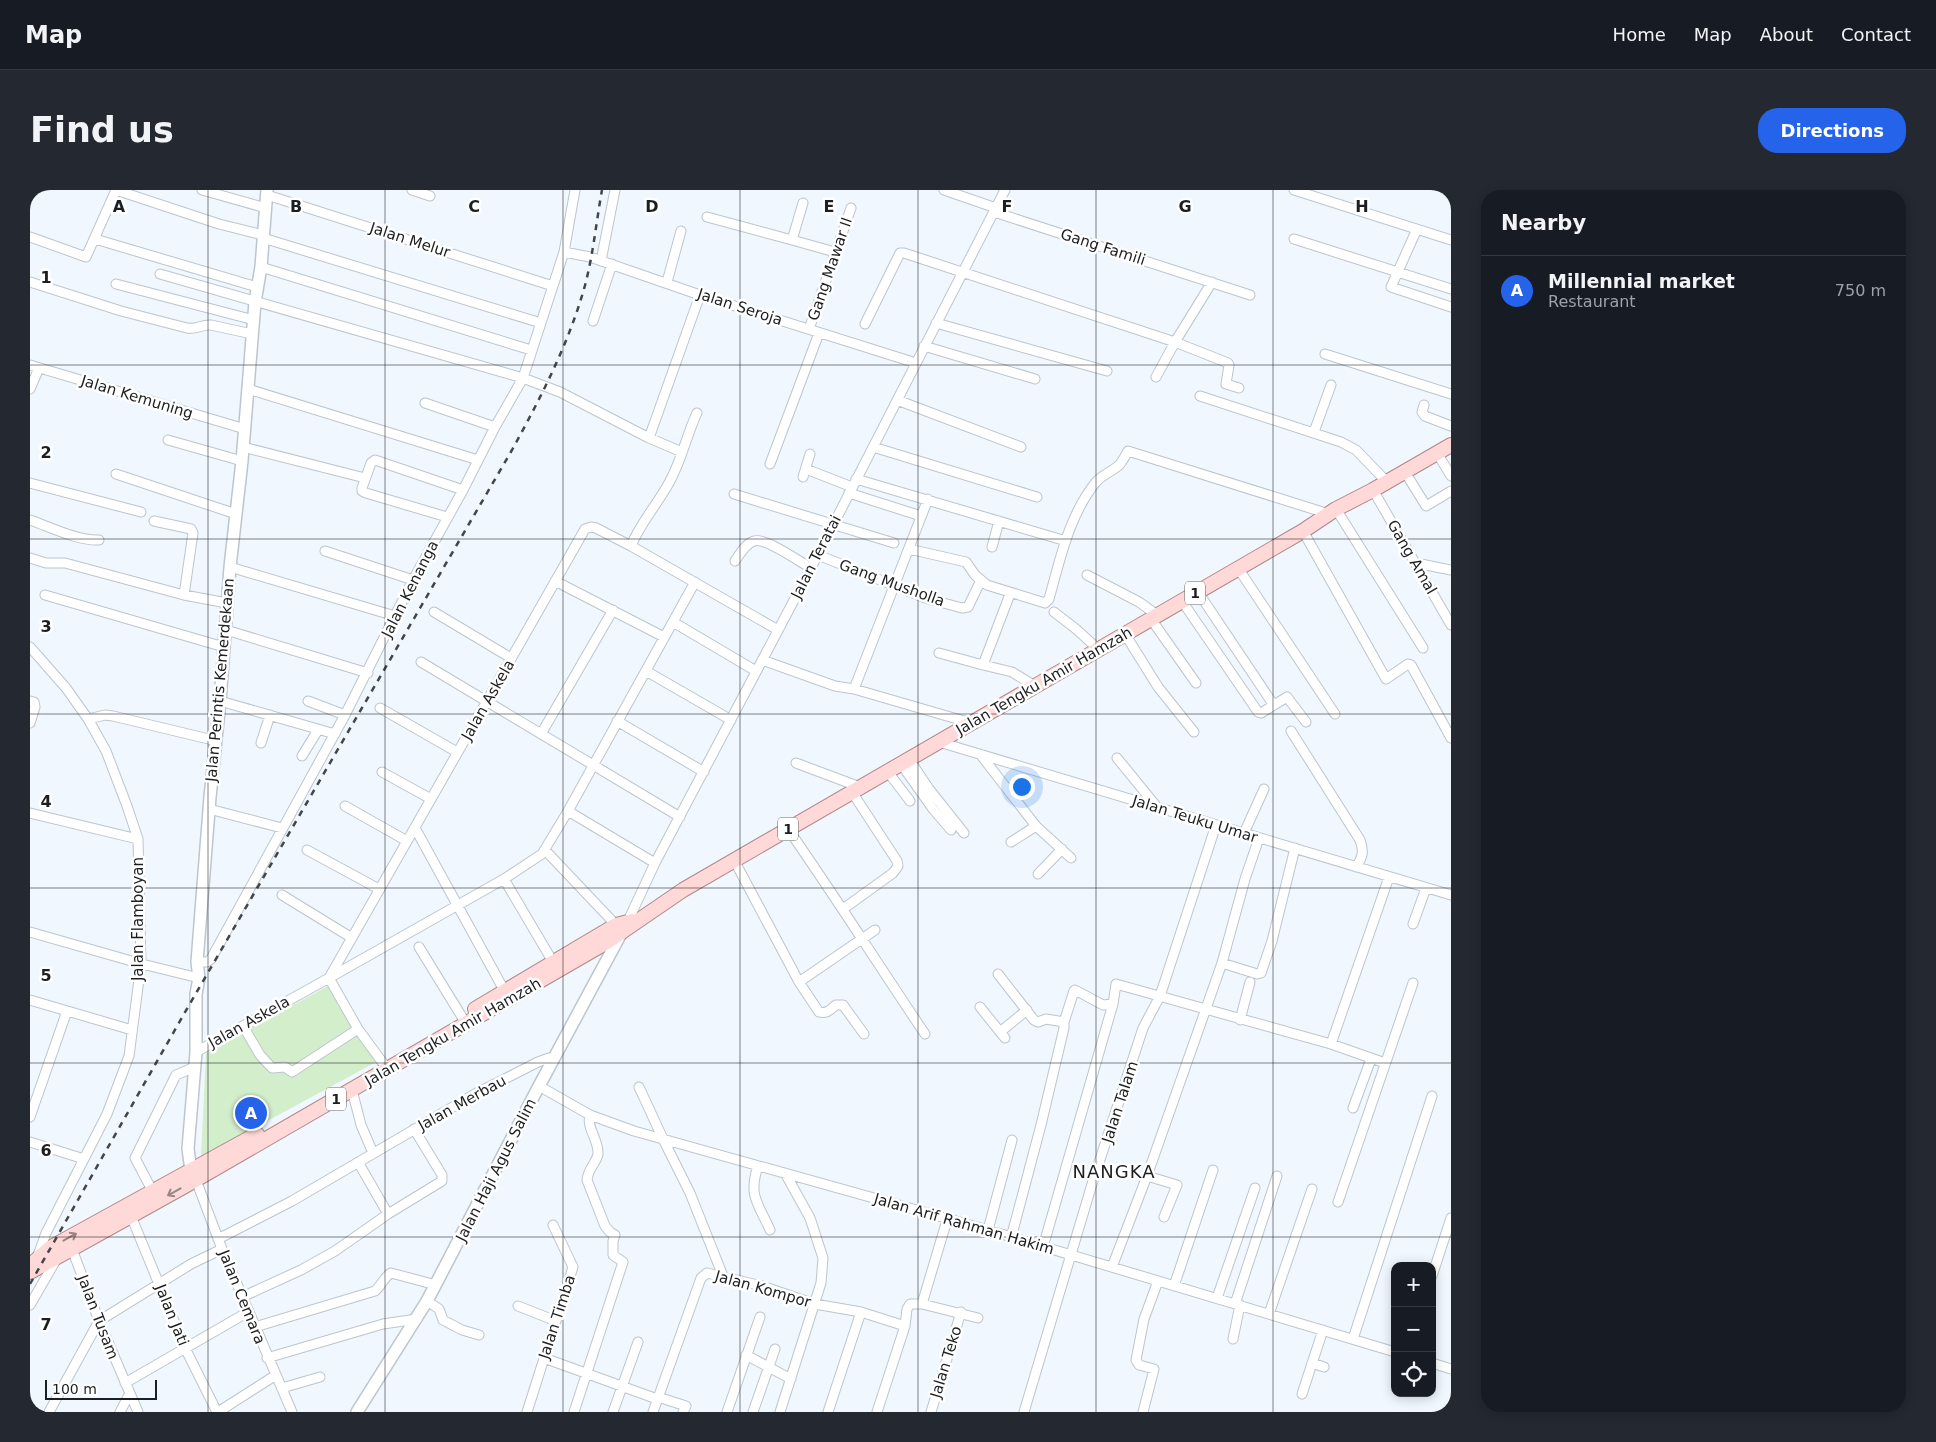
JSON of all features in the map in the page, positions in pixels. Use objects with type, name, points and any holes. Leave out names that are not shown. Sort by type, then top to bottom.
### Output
[{"type":"main road","name":"Jalan Tengku Amir Hamzah","points":[[32,1266],[57,1257],[131,1216],[193,1175],[385,1067],[734,860],[1198,592],[1332,511],[1373,490],[1451,445]]},
{"type":"main road","name":"Jalan Tengku Amir Hamzah","points":[[32,1266],[50,1248],[153,1192],[193,1175],[352,1090],[504,990],[553,962],[626,925]]},
{"type":"street","points":[[30,237],[86,257],[116,190],[219,224],[540,323]]},
{"type":"street","points":[[202,190],[266,208]]},
{"type":"street","points":[[412,190],[430,196]]},
{"type":"street","name":"Jalan Kenanga","points":[[197,962],[207,962],[211,959],[346,715],[413,580],[463,490],[495,426],[523,378],[564,252],[575,190]]},
{"type":"street","points":[[601,261],[615,190]]},
{"type":"street","name":"Gang Famili","points":[[944,190],[995,210],[1250,295]]},
{"type":"street","name":"Jalan Teratai","points":[[626,925],[655,862],[818,555],[1005,190]]},
{"type":"street","points":[[1294,190],[1451,240]]},
{"type":"street","name":"Jalan Perintis Kemerdekaan","points":[[193,1175],[188,1149],[196,1052],[196,994],[199,978],[197,962],[209,809],[217,741],[230,567],[242,461],[252,334],[261,267],[267,193]]},
{"type":"street","name":"Jalan Melur","points":[[267,193],[553,286]]},
{"type":"street","points":[[792,240],[803,203]]},
{"type":"street","name":"Gang Mawar II","points":[[809,329],[851,208]]},
{"type":"street","points":[[707,216],[835,252]]},
{"type":"street","points":[[1417,229],[1391,286],[1392,289],[1451,307]]},
{"type":"street","points":[[667,282],[681,231]]},
{"type":"street","points":[[95,239],[257,287]]},
{"type":"street","points":[[1294,239],[1451,288]]},
{"type":"street","name":"Jalan Seroja","points":[[564,252],[612,264],[700,295],[916,363]]},
{"type":"street","points":[[865,324],[900,254],[913,255],[962,273],[1175,342],[1228,363],[1226,384],[1239,388]]},
{"type":"street","points":[[593,322],[612,264]]},
{"type":"street","points":[[261,267],[531,350]]},
{"type":"street","points":[[160,274],[523,378],[560,392],[649,438],[682,452]]},
{"type":"street","points":[[30,282],[121,311],[187,328],[194,329],[206,324],[252,334]]},
{"type":"street","points":[[1156,377],[1212,282]]},
{"type":"street","points":[[116,284],[254,320]]},
{"type":"street","points":[[649,438],[700,295]]},
{"type":"street","points":[[936,323],[1107,372]]},
{"type":"street","points":[[770,464],[819,333]]},
{"type":"street","points":[[924,346],[1035,379]]},
{"type":"street","points":[[1324,354],[1451,394]]},
{"type":"street","points":[[30,390],[34,366]]},
{"type":"street","name":"Jalan Kemuning","points":[[34,366],[244,429]]},
{"type":"street","points":[[1314,432],[1331,385]]},
{"type":"street","points":[[248,389],[478,460]]},
{"type":"street","points":[[1200,396],[1341,442],[1356,450],[1387,482]]},
{"type":"street","points":[[897,400],[1021,447]]},
{"type":"street","points":[[426,403],[495,426]]},
{"type":"street","points":[[1424,404],[1423,414],[1451,426]]},
{"type":"street","points":[[631,546],[638,529],[658,502],[672,478],[690,426],[697,413]]},
{"type":"street","points":[[168,440],[242,461]]},
{"type":"street","points":[[243,447],[365,478]]},
{"type":"street","points":[[872,447],[1037,498]]},
{"type":"street","points":[[909,549],[966,562],[981,580],[988,585],[1042,604],[1046,602],[1078,511],[1096,482],[1107,472],[1120,465],[1128,451],[1332,511],[1423,648]]},
{"type":"street","points":[[1437,453],[1451,476]]},
{"type":"street","points":[[810,454],[804,473],[853,486],[928,499],[1066,541]]},
{"type":"street","points":[[447,517],[362,491],[371,463],[375,460],[463,490]]},
{"type":"street","points":[[1404,472],[1426,506],[1451,491]]},
{"type":"street","points":[[116,474],[236,514]]},
{"type":"street","points":[[30,483],[141,512]]},
{"type":"street","points":[[853,486],[921,516]]},
{"type":"street","name":"Gang Amal","points":[[1373,490],[1451,624]]},
{"type":"street","points":[[734,494],[894,543]]},
{"type":"street","points":[[854,689],[928,499]]},
{"type":"street","points":[[30,520],[66,534],[99,540]]},
{"type":"street","points":[[154,521],[191,529],[193,533],[184,595]]},
{"type":"street","points":[[992,548],[999,521]]},
{"type":"street","name":"Jalan Askela","points":[[329,978],[587,528],[596,528],[631,546],[778,630]]},
{"type":"street","points":[[1303,530],[1386,678],[1408,664],[1411,665],[1451,738]]},
{"type":"street","points":[[735,561],[746,546],[760,540],[811,568]]},
{"type":"street","points":[[324,552],[413,580]]},
{"type":"street","name":"Gang Musholla","points":[[818,555],[926,598],[965,608],[968,607],[981,580]]},
{"type":"street","points":[[30,558],[46,563],[65,563],[184,595],[227,603]]},
{"type":"street","points":[[1416,563],[1451,570]]},
{"type":"street","points":[[230,567],[395,616]]},
{"type":"street","points":[[1238,568],[1335,714]]},
{"type":"street","points":[[1087,575],[1139,602],[1154,617],[1196,683]]},
{"type":"street","points":[[555,581],[664,637]]},
{"type":"street","name":"Jalan Askela","points":[[196,1052],[504,879],[537,858],[545,850],[568,811],[695,582]]},
{"type":"street","points":[[1198,592],[1273,704]]},
{"type":"street","points":[[983,664],[1010,594]]},
{"type":"street","points":[[44,595],[224,647]]},
{"type":"street","points":[[1182,601],[1256,711],[1261,713],[1287,697],[1306,722]]},
{"type":"street","points":[[541,734],[613,610]]},
{"type":"street","points":[[434,612],[511,658]]},
{"type":"street","points":[[1054,612],[1076,629],[1098,650]]},
{"type":"street","points":[[673,622],[756,671]]},
{"type":"street","points":[[226,630],[368,673]]},
{"type":"street","points":[[1125,634],[1158,687],[1194,732]]},
{"type":"street","name":"Jalan Flamboyan","points":[[30,647],[66,688],[88,719],[106,751],[114,770],[138,839],[141,964],[129,1056],[107,1114],[46,1233],[32,1266]]},
{"type":"street","points":[[939,653],[1012,672],[1035,686]]},
{"type":"street","points":[[762,660],[835,686],[854,689],[972,723]]},
{"type":"street","points":[[421,662],[680,817]]},
{"type":"street","points":[[646,670],[731,720]]},
{"type":"street","points":[[30,701],[34,702],[35,706],[30,723]]},
{"type":"street","points":[[220,701],[335,734]]},
{"type":"street","points":[[308,701],[346,715]]},
{"type":"street","points":[[380,708],[458,752]]},
{"type":"street","points":[[88,719],[105,715],[113,716],[217,741]]},
{"type":"street","points":[[261,743],[270,715]]},
{"type":"street","points":[[617,722],[704,772]]},
{"type":"street","points":[[302,756],[318,730]]},
{"type":"street","points":[[1291,731],[1360,840],[1363,850],[1361,860],[1356,867]]},
{"type":"street","name":"Jalan Teuku Umar","points":[[939,742],[1389,876],[1424,892],[1451,895]]},
{"type":"street","points":[[980,754],[1036,826],[1071,858]]},
{"type":"street","points":[[1117,758],[1158,807]]},
{"type":"street","points":[[905,762],[933,809],[951,830]]},
{"type":"street","points":[[905,762],[964,833]]},
{"type":"street","points":[[796,763],[856,790],[897,861],[896,871],[843,909]]},
{"type":"street","points":[[382,772],[431,799]]},
{"type":"street","points":[[888,772],[910,800]]},
{"type":"street","points":[[1244,833],[1264,789]]},
{"type":"street","points":[[345,806],[407,841]]},
{"type":"street","points":[[209,809],[282,828]]},
{"type":"street","points":[[568,811],[655,862]]},
{"type":"street","points":[[30,813],[138,839]]},
{"type":"street","name":"Jalan Talam","points":[[1024,1412],[1071,1255],[1143,1028],[1160,996],[1216,825]]},
{"type":"street","points":[[1011,842],[1036,826]]},
{"type":"street","points":[[415,828],[504,990]]},
{"type":"street","points":[[788,829],[925,1034]]},
{"type":"street","points":[[1112,1267],[1147,1176],[1222,963],[1245,879],[1259,838]]},
{"type":"street","points":[[1222,963],[1257,974],[1261,973],[1272,941],[1295,848]]},
{"type":"street","points":[[1038,874],[1062,849]]},
{"type":"street","points":[[307,850],[379,889]]},
{"type":"street","points":[[545,850],[626,925]]},
{"type":"street","points":[[734,860],[799,982],[819,1012],[829,1012],[836,1005],[842,1005],[864,1034]]},
{"type":"street","points":[[1331,1044],[1389,876]]},
{"type":"street","points":[[504,879],[553,962]]},
{"type":"street","points":[[1413,924],[1424,892]]},
{"type":"street","points":[[282,895],[352,938]]},
{"type":"street","name":"Jalan Haji Agus Salim","points":[[357,1412],[428,1301],[539,1086],[626,925]]},
{"type":"street","points":[[799,982],[874,930]]},
{"type":"street","points":[[30,932],[141,964],[199,978]]},
{"type":"street","points":[[419,948],[462,1017]]},
{"type":"street","points":[[998,974],[1038,1022],[1046,1018],[1064,1022]]},
{"type":"street","points":[[329,978],[358,1029],[385,1067]]},
{"type":"street","points":[[1240,1020],[1250,982]]},
{"type":"street","points":[[1338,1202],[1413,983]]},
{"type":"street","points":[[1043,1247],[1113,1004],[1116,984],[1331,1044],[1385,1063]]},
{"type":"street","points":[[1011,1238],[1041,1125],[1064,1022],[1074,991],[1076,990],[1103,1005],[1113,1004]]},
{"type":"street","points":[[30,1000],[132,1030]]},
{"type":"street","points":[[980,1007],[1002,1035],[1027,1010]]},
{"type":"street","points":[[30,1117],[67,1011]]},
{"type":"street","points":[[244,1026],[260,1055],[272,1068],[285,1067],[292,1072],[358,1029]]},
{"type":"street","name":"Jalan Merbau","points":[[218,1239],[292,1201],[475,1094],[530,1066],[549,1058],[554,1058]]},
{"type":"street","points":[[1352,1108],[1371,1059]]},
{"type":"street","points":[[153,1192],[135,1158],[176,1075],[195,1067]]},
{"type":"street","name":"Jalan Arif Rahman Hakim","points":[[539,1086],[590,1114],[627,1128],[947,1220],[988,1230],[1391,1351]]},
{"type":"street","points":[[640,1088],[690,1193],[723,1276]]},
{"type":"street","points":[[352,1090],[361,1125],[372,1153]]},
{"type":"street","points":[[1353,1339],[1432,1096]]},
{"type":"street","points":[[574,1412],[623,1262],[613,1255],[615,1235],[605,1226],[587,1180],[588,1172],[598,1152],[588,1121],[590,1114]]},
{"type":"street","points":[[242,1297],[301,1270],[335,1251],[388,1214],[442,1181],[443,1178],[414,1129]]},
{"type":"street","points":[[988,1230],[1012,1140]]},
{"type":"street","points":[[30,1142],[84,1159]]},
{"type":"street","points":[[358,1162],[388,1214]]},
{"type":"street","points":[[758,1166],[753,1184],[753,1194],[770,1230]]},
{"type":"street","points":[[1174,1286],[1213,1170]]},
{"type":"street","points":[[780,1412],[821,1283],[822,1258],[810,1218],[785,1174]]},
{"type":"street","name":"Jalan Cemara","points":[[193,1175],[267,1358],[292,1412]]},
{"type":"street","points":[[1147,1176],[1177,1185],[1164,1218]]},
{"type":"street","points":[[1233,1339],[1238,1305],[1277,1176]]},
{"type":"street","points":[[1217,1298],[1255,1188]]},
{"type":"street","points":[[1269,1314],[1312,1189]]},
{"type":"street","name":"Jalan Jati","points":[[131,1216],[186,1350],[217,1412]]},
{"type":"street","points":[[1436,1264],[1451,1218]]},
{"type":"street","points":[[922,1304],[947,1220]]},
{"type":"street","name":"Jalan Timba","points":[[527,1412],[573,1267],[553,1226]]},
{"type":"street","name":"Jalan Tusam","points":[[72,1249],[99,1321],[138,1412]]},
{"type":"street","points":[[50,1412],[99,1321],[191,1264],[222,1249]]},
{"type":"street","points":[[30,1305],[57,1257]]},
{"type":"street","points":[[255,1327],[375,1291],[380,1287],[388,1274],[391,1273],[436,1285]]},
{"type":"street","name":"Jalan Kompor","points":[[653,1412],[700,1278],[707,1274],[762,1286],[815,1304],[861,1312],[905,1326]]},
{"type":"street","points":[[1143,1412],[1154,1370],[1139,1365],[1136,1360],[1144,1319],[1158,1281]]},
{"type":"street","points":[[428,1301],[439,1309],[443,1320],[462,1330],[478,1335]]},
{"type":"street","points":[[878,1412],[905,1326],[909,1305],[912,1303],[922,1304],[961,1312],[978,1318]]},
{"type":"street","points":[[518,1306],[556,1321]]},
{"type":"street","points":[[125,1384],[248,1312]]},
{"type":"street","points":[[828,1412],[861,1312]]},
{"type":"street","name":"Jalan Teko","points":[[931,1412],[961,1312]]},
{"type":"street","points":[[726,1412],[760,1317]]},
{"type":"street","points":[[267,1358],[383,1324],[417,1319]]},
{"type":"street","points":[[1302,1394],[1323,1330]]},
{"type":"street","points":[[613,1412],[638,1342]]},
{"type":"street","points":[[753,1412],[775,1349]]},
{"type":"street","points":[[746,1355],[790,1379]]},
{"type":"street","points":[[544,1358],[684,1409]]},
{"type":"street","points":[[1312,1363],[1324,1366]]},
{"type":"street","points":[[1436,1364],[1451,1368]]},
{"type":"street","points":[[217,1412],[276,1375]]},
{"type":"street","points":[[282,1388],[320,1376]]},
{"type":"street","points":[[120,1412],[130,1393]]},
{"type":"green space","points":[[328,986],[378,1061],[201,1157],[206,1053]]},
{"type":"railway","points":[[30,1284],[533,411],[562,351],[584,289],[602,190]]},
{"type":"place","name":"Millennial market","points":[[251,1113]]},
{"type":"district","name":"NANGKA","points":[[1114,1171]]}]
